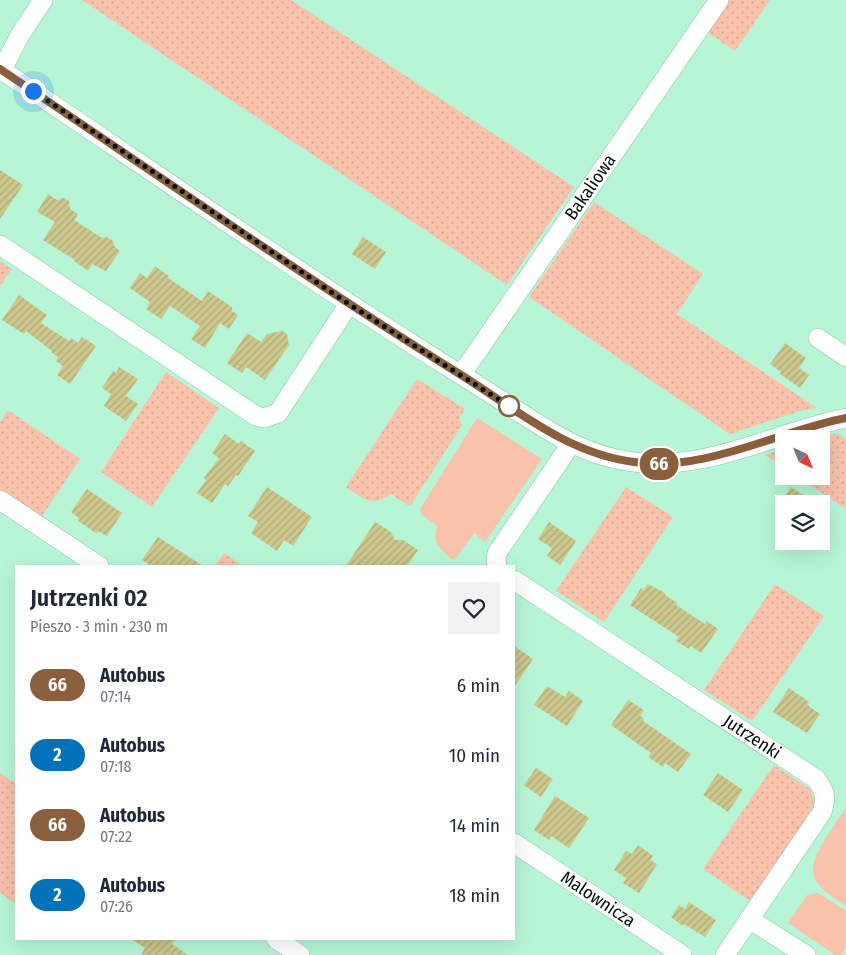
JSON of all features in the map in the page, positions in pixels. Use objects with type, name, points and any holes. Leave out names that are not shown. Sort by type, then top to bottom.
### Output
[{"type":"street","points":[[43,0],[1,70],[349,304],[571,444],[624,461],[652,464],[682,463],[716,456],[806,427],[846,418]]},
{"type":"street","name":"Bakaliowa","points":[[462,375],[719,0]]},
{"type":"street","points":[[0,245],[256,416],[264,418],[278,413],[349,304]]},
{"type":"street","points":[[818,338],[846,357]]},
{"type":"street","points":[[497,565],[498,553],[571,444]]},
{"type":"street","points":[[0,500],[98,565]]},
{"type":"street","name":"Jutrzenki","points":[[515,581],[816,779],[824,790],[825,801],[822,812],[725,955]]},
{"type":"street","name":"Malownicza","points":[[515,844],[682,955]]},
{"type":"street","points":[[749,919],[806,955]]},
{"type":"street","points":[[278,940],[300,955]]},
{"type":"shaded area","points":[[82,0],[291,0],[574,187],[507,285]]},
{"type":"shaded area","points":[[728,0],[770,0],[735,51],[707,32]]},
{"type":"shaded area","points":[[594,202],[703,274],[677,314],[817,408],[800,411],[730,434],[529,297]]},
{"type":"shaded area","points":[[0,261],[12,269],[0,286]]},
{"type":"shaded area","points":[[166,372],[219,408],[152,507],[101,472]]},
{"type":"shaded area","points":[[417,379],[465,409],[459,418],[462,425],[411,505],[407,505],[391,494],[372,501],[362,498],[346,487]]},
{"type":"shaded area","points":[[8,410],[80,459],[40,519],[0,493],[0,422]]},
{"type":"shaded area","points":[[477,418],[542,459],[485,542],[474,533],[457,557],[452,559],[443,552],[436,541],[437,526],[422,515],[420,509]]},
{"type":"shaded area","points":[[837,433],[846,440],[846,509],[830,498],[830,495],[825,495],[810,485],[830,485],[830,435]]},
{"type":"shaded area","points":[[775,452],[775,461],[765,455]]},
{"type":"shaded area","points":[[626,487],[673,517],[604,622],[556,591]]},
{"type":"shaded area","points":[[224,553],[242,565],[216,565]]},
{"type":"shaded area","points":[[775,584],[824,616],[752,721],[704,690]]},
{"type":"shaded area","points":[[774,765],[810,789],[814,800],[812,812],[750,901],[703,869]]},
{"type":"shaded area","points":[[0,773],[15,783],[15,903],[0,893]]},
{"type":"shaded area","points":[[846,809],[846,906],[819,885],[813,870],[814,861],[819,851]]},
{"type":"shaded area","points":[[818,893],[846,911],[846,947],[841,955],[835,955],[788,923],[807,895]]},
{"type":"building","points":[[0,170],[23,185],[0,219]]},
{"type":"building","points":[[48,194],[57,200],[64,198],[69,201],[70,209],[78,214],[74,220],[102,238],[107,237],[113,241],[114,246],[120,251],[106,271],[92,264],[88,271],[75,260],[43,240],[55,222],[37,212]]},
{"type":"building","points":[[363,237],[386,252],[375,269],[352,254]]},
{"type":"building","points":[[155,266],[169,276],[168,278],[202,301],[208,291],[232,307],[232,311],[238,315],[229,329],[220,323],[205,348],[191,339],[200,326],[170,306],[161,319],[146,309],[150,302],[130,288],[140,273],[147,278]]},
{"type":"building","points":[[19,295],[47,315],[41,323],[69,341],[71,338],[78,343],[82,337],[96,346],[70,384],[57,375],[63,366],[56,361],[58,357],[52,351],[26,331],[24,334],[2,320]]},
{"type":"building","points":[[282,331],[287,334],[289,345],[265,380],[246,367],[242,373],[227,363],[247,333],[261,342],[267,334]]},
{"type":"building","points":[[785,343],[806,358],[799,368],[809,375],[800,388],[780,374],[781,372],[770,364]]},
{"type":"building","points":[[119,367],[138,379],[126,396],[138,404],[126,421],[104,406],[111,394],[102,388],[113,371],[116,373]]},
{"type":"building","points":[[225,434],[239,444],[241,441],[255,451],[238,476],[236,475],[228,486],[225,484],[212,503],[197,493],[206,480],[204,478],[219,458],[212,453]]},
{"type":"building","points":[[267,487],[312,517],[293,546],[284,540],[277,551],[251,533],[258,522],[248,516]]},
{"type":"building","points":[[791,487],[803,495],[786,495]]},
{"type":"building","points":[[87,489],[122,513],[107,536],[98,531],[96,533],[78,521],[79,518],[71,512]]},
{"type":"building","points":[[375,522],[391,532],[395,540],[403,540],[418,550],[408,565],[347,565]]},
{"type":"building","points":[[549,522],[576,541],[560,565],[547,556],[552,548],[538,539]]},
{"type":"building","points":[[158,537],[201,565],[150,565],[142,560]]},
{"type":"building","points":[[648,584],[665,593],[665,595],[677,603],[676,605],[705,624],[707,621],[718,629],[701,653],[691,646],[689,649],[676,641],[679,637],[630,605],[641,588],[643,590]]},
{"type":"building","points":[[515,647],[533,659],[515,686]]},
{"type":"building","points":[[547,686],[565,697],[569,691],[583,701],[567,726],[534,705]]},
{"type":"building","points":[[789,688],[809,702],[807,705],[820,714],[807,733],[773,712]]},
{"type":"building","points":[[628,700],[644,710],[640,716],[644,719],[643,721],[691,754],[678,772],[665,763],[663,767],[648,757],[651,753],[611,725]]},
{"type":"building","points":[[536,768],[553,779],[541,797],[524,785]]},
{"type":"building","points":[[718,773],[743,790],[728,812],[703,795]]},
{"type":"building","points":[[555,796],[589,818],[569,848],[551,836],[549,840],[534,830]]},
{"type":"building","points":[[638,845],[653,856],[650,860],[657,864],[639,893],[623,883],[626,878],[614,870],[626,851],[632,854]]},
{"type":"building","points":[[689,902],[716,920],[705,937],[684,924],[683,926],[671,917],[679,905],[685,909]]},
{"type":"building","points":[[133,940],[174,940],[172,944],[188,955],[141,955],[145,948]]},
{"type":"bus line","name":"66","points":[[0,69],[349,304],[571,444],[613,459],[635,463],[682,463],[716,456],[806,427],[846,418]]},
{"type":"route","points":[[33,91],[349,304],[509,406]]}]
